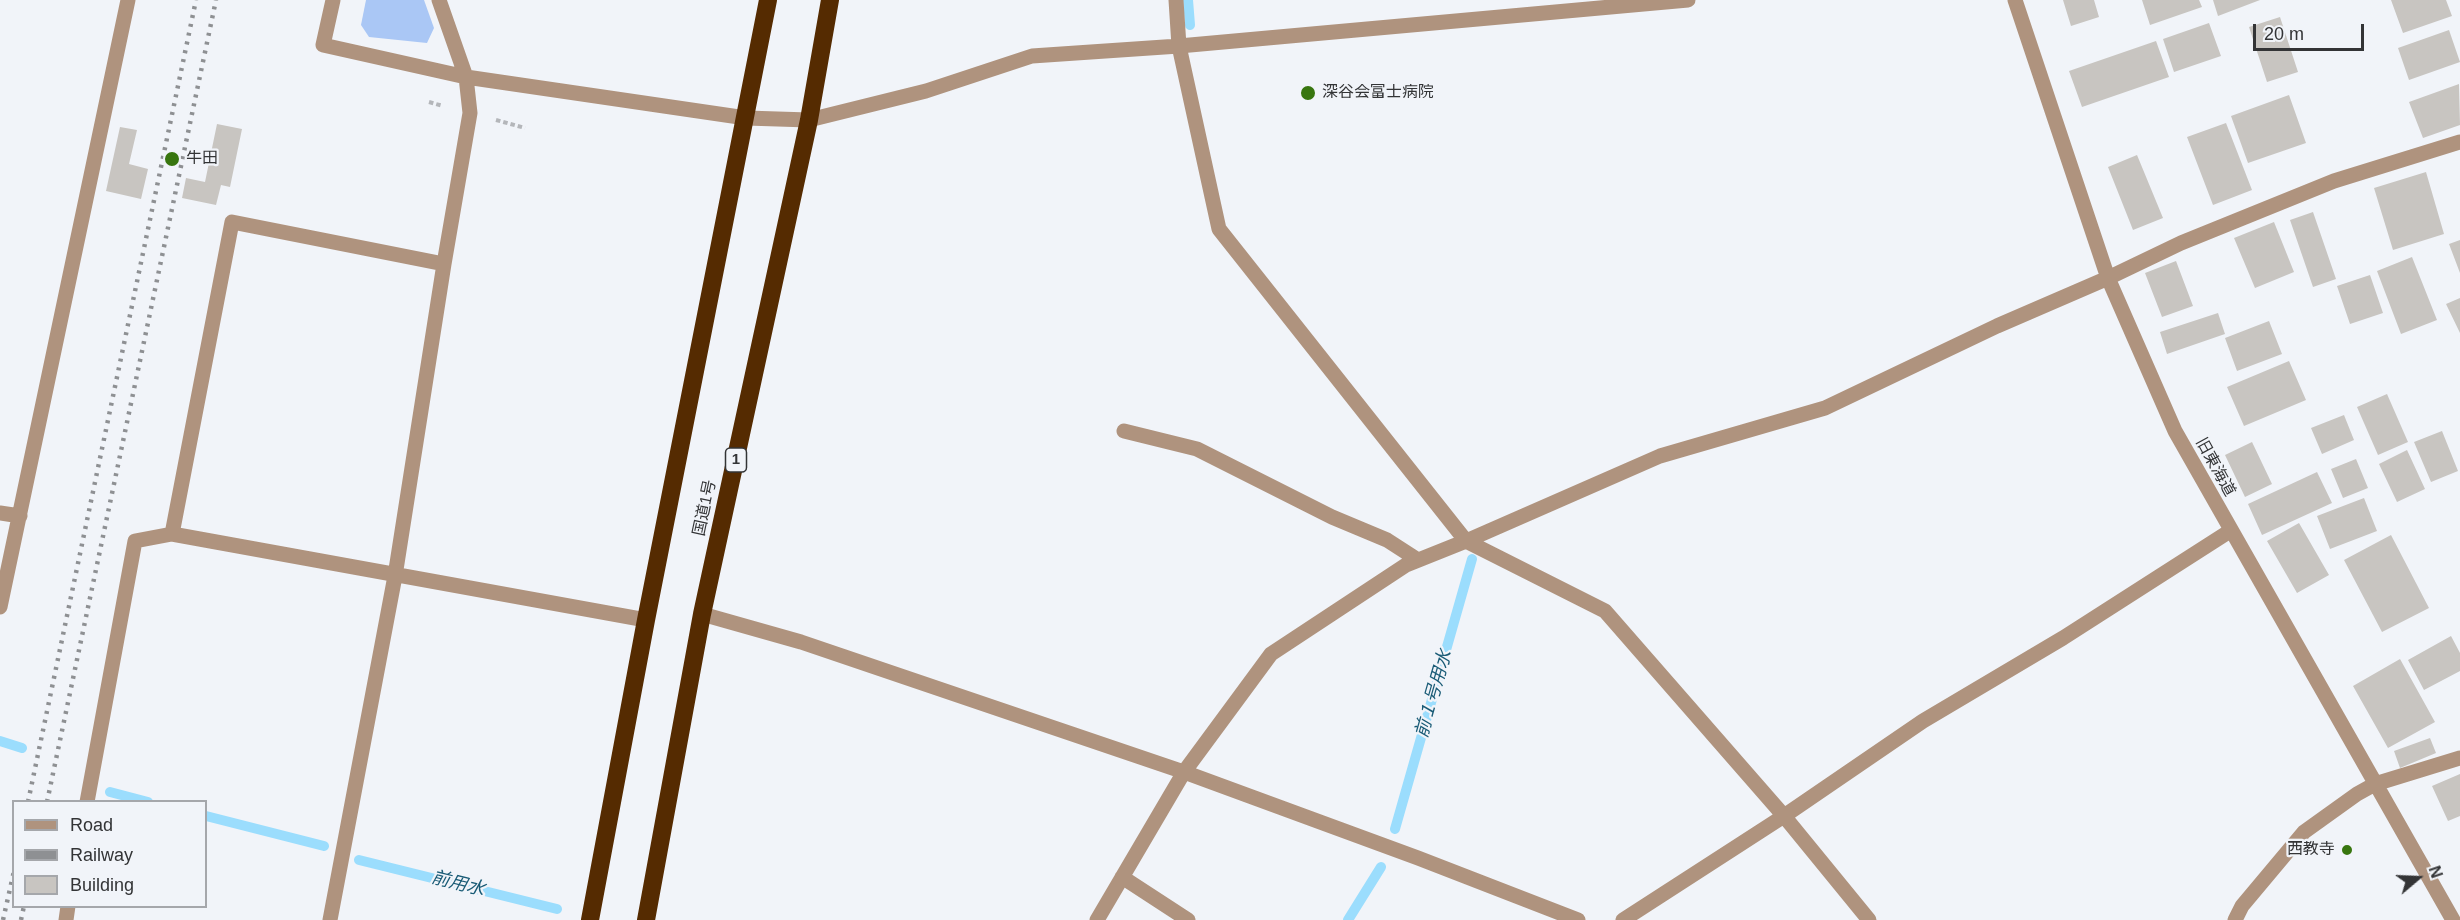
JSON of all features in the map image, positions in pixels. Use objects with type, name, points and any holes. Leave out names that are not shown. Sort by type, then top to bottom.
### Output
[{"type":"highway","points":[[590,920],[646,620],[768,0]]},
{"type":"highway","name":"国道1号","points":[[646,920],[702,614],[809,120],[830,0]]},
{"type":"street","points":[[0,607],[128,0]]},
{"type":"street","points":[[333,0],[323,45],[466,76],[746,117],[809,120],[926,91],[1032,56],[1179,46],[1544,6],[1688,0]]},
{"type":"street","points":[[330,920],[395,576],[470,113],[466,76],[439,0]]},
{"type":"street","points":[[1176,0],[1179,46],[1219,229],[1466,541],[1605,611],[1784,816],[1869,920]]},
{"type":"street","name":"旧東海道","points":[[2014,0],[2108,278],[2175,431],[2453,920]]},
{"type":"street","points":[[1097,920],[1184,772],[1271,654],[1406,565],[1660,456],[1825,408],[1997,326],[2108,278],[2181,243],[2334,181],[2460,142]]},
{"type":"street","points":[[172,534],[232,222],[444,264]]},
{"type":"street","points":[[1124,431],[1197,449],[1332,518],[1387,540],[1418,560]]},
{"type":"street","points":[[0,513],[20,516]]},
{"type":"street","points":[[1623,920],[1784,816],[1923,721],[2064,638],[2230,531]]},
{"type":"street","points":[[87,800],[135,541],[172,534],[646,620]]},
{"type":"street","points":[[702,614],[801,642],[1184,772],[1578,920]]},
{"type":"street","points":[[2235,920],[2242,906],[2304,832],[2375,784],[2460,758]]},
{"type":"street","points":[[1122,877],[1188,920]]},
{"type":"shaded area","points":[[366,0],[424,0],[434,28],[427,43],[369,37],[361,25]]},
{"type":"building","points":[[2063,0],[2094,0],[2099,17],[2071,26]]},
{"type":"building","points":[[2142,0],[2199,0],[2202,7],[2150,25]]},
{"type":"building","points":[[2213,0],[2260,0],[2218,16]]},
{"type":"building","points":[[2391,0],[2446,0],[2452,16],[2403,33]]},
{"type":"building","points":[[2280,17],[2298,72],[2267,82],[2249,27]]},
{"type":"building","points":[[2209,23],[2221,56],[2174,72],[2163,39]]},
{"type":"building","points":[[2449,30],[2460,62],[2409,80],[2398,48]]},
{"type":"building","points":[[2156,41],[2169,77],[2082,107],[2069,71]]},
{"type":"building","points":[[2459,84],[2460,125],[2423,138],[2409,102]]},
{"type":"building","points":[[2289,95],[2306,143],[2248,163],[2231,116]]},
{"type":"building","points":[[2226,123],[2252,190],[2213,205],[2187,137]]},
{"type":"building","points":[[217,124],[242,129],[230,187],[221,185],[216,205],[182,198],[186,178],[205,182]]},
{"type":"building","points":[[120,127],[137,130],[129,164],[148,169],[141,199],[106,191]]},
{"type":"building","points":[[2137,155],[2163,218],[2133,230],[2108,167]]},
{"type":"building","points":[[2426,172],[2444,234],[2393,250],[2374,188]]},
{"type":"building","points":[[2313,212],[2336,279],[2313,287],[2290,220]]},
{"type":"building","points":[[2274,222],[2294,272],[2255,288],[2234,238]]},
{"type":"building","points":[[2460,240],[2460,273],[2449,244]]},
{"type":"building","points":[[2412,257],[2437,320],[2401,334],[2377,271]]},
{"type":"building","points":[[2176,261],[2193,306],[2162,317],[2145,273]]},
{"type":"building","points":[[2370,275],[2383,313],[2350,324],[2337,286]]},
{"type":"building","points":[[2460,298],[2460,333],[2446,304]]},
{"type":"building","points":[[2218,313],[2225,334],[2167,354],[2160,332]]},
{"type":"building","points":[[2269,321],[2282,354],[2237,371],[2225,338]]},
{"type":"building","points":[[2289,361],[2306,400],[2244,426],[2227,387]]},
{"type":"building","points":[[2387,394],[2408,442],[2378,455],[2357,407]]},
{"type":"building","points":[[2344,415],[2354,440],[2322,454],[2311,428]]},
{"type":"building","points":[[2442,431],[2458,471],[2431,482],[2414,442]]},
{"type":"building","points":[[2252,442],[2272,484],[2245,497],[2225,455]]},
{"type":"building","points":[[2407,450],[2425,489],[2397,502],[2379,464]]},
{"type":"building","points":[[2356,459],[2368,488],[2343,498],[2331,469]]},
{"type":"building","points":[[2317,472],[2332,503],[2262,535],[2248,504]]},
{"type":"building","points":[[2364,498],[2377,531],[2330,549],[2317,516]]},
{"type":"building","points":[[2299,523],[2329,575],[2297,593],[2267,541]]},
{"type":"building","points":[[2391,535],[2429,608],[2382,632],[2344,560]]},
{"type":"building","points":[[2451,636],[2460,653],[2460,671],[2424,690],[2408,660]]},
{"type":"building","points":[[2400,659],[2435,722],[2388,748],[2353,686]]},
{"type":"building","points":[[2430,738],[2436,753],[2400,768],[2394,751]]},
{"type":"building","points":[[2460,774],[2460,816],[2448,821],[2432,786]]},
{"type":"waterway","name":"前１号用水","points":[[1188,0],[1190,25]]},
{"type":"waterway","name":"前１号用水","points":[[1395,829],[1472,559]]},
{"type":"waterway","name":"前用水","points":[[0,741],[22,748]]},
{"type":"waterway","name":"前用水","points":[[110,792],[140,800]]},
{"type":"waterway","name":"前用水","points":[[207,816],[324,846]]},
{"type":"waterway","name":"前用水","points":[[359,860],[557,909]]},
{"type":"waterway","name":"前１号用水","points":[[1348,920],[1381,867]]},
{"type":"railway","points":[[28,800],[196,0]]},
{"type":"railway","points":[[47,800],[216,0]]},
{"type":"railway","points":[[3,920],[12,880]]},
{"type":"railway","points":[[21,920],[24,908]]},
{"type":"place","name":"深谷会富士病院","points":[[1308,93]]},
{"type":"place","name":"牛田","points":[[172,159]]},
{"type":"place","name":"西教寺","points":[[2347,850]]}]
